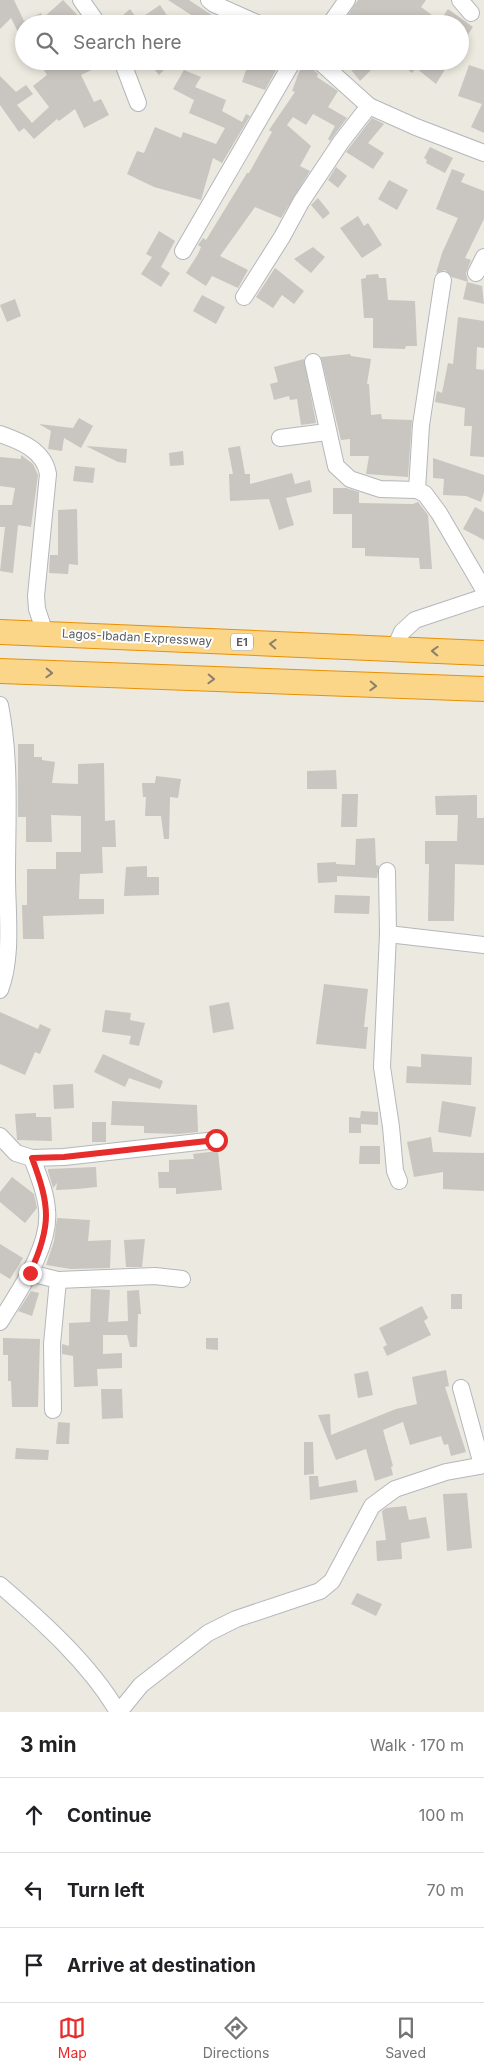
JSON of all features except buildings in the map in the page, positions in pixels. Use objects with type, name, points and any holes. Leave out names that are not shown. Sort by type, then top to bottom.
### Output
[{"type":"highway","name":"Lagos-Ibadan Expressway","points":[[0,632],[484,653]]},
{"type":"highway","points":[[0,671],[484,689]]},
{"type":"street","points":[[81,0],[92,15]]},
{"type":"street","points":[[209,0],[239,15]]},
{"type":"street","points":[[337,15],[348,0]]},
{"type":"street","points":[[460,0],[471,13]]},
{"type":"street","points":[[125,70],[138,103]]},
{"type":"street","points":[[184,251],[288,70]]},
{"type":"street","points":[[329,70],[369,106],[416,127],[484,153]]},
{"type":"street","points":[[244,297],[282,237],[306,194],[341,142],[369,106]]},
{"type":"street","points":[[476,273],[484,257]]},
{"type":"street","points":[[417,490],[421,425],[443,280]]},
{"type":"street","points":[[313,362],[336,466],[350,479],[380,490],[417,490],[425,494],[440,513],[484,590]]},
{"type":"street","points":[[280,438],[327,432]]},
{"type":"street","points":[[0,434],[23,441],[47,466],[48,474],[36,596],[37,609],[45,633]]},
{"type":"street","points":[[394,650],[402,632],[415,620],[484,596]]},
{"type":"street","points":[[0,705],[4,724],[7,796],[6,974],[0,990]]},
{"type":"street","points":[[388,871],[388,934],[382,1067],[392,1126],[395,1171],[399,1181]]},
{"type":"street","points":[[388,934],[484,945]]},
{"type":"street","points":[[0,1136],[16,1153],[32,1158],[64,1157],[216,1140]]},
{"type":"street","points":[[0,1322],[30,1273],[41,1248],[48,1212],[44,1190],[32,1158]]},
{"type":"street","points":[[30,1273],[58,1280],[155,1276],[182,1280]]},
{"type":"street","points":[[53,1410],[52,1344],[58,1280]]},
{"type":"street","points":[[0,1585],[46,1626],[106,1692],[118,1712],[141,1685],[208,1633],[236,1619],[320,1591],[332,1581],[372,1506],[395,1489],[446,1472],[483,1465],[461,1388]]},
{"type":"route","points":[[30,1273],[41,1248],[48,1212],[44,1190],[32,1158],[64,1157],[216,1140]]}]
